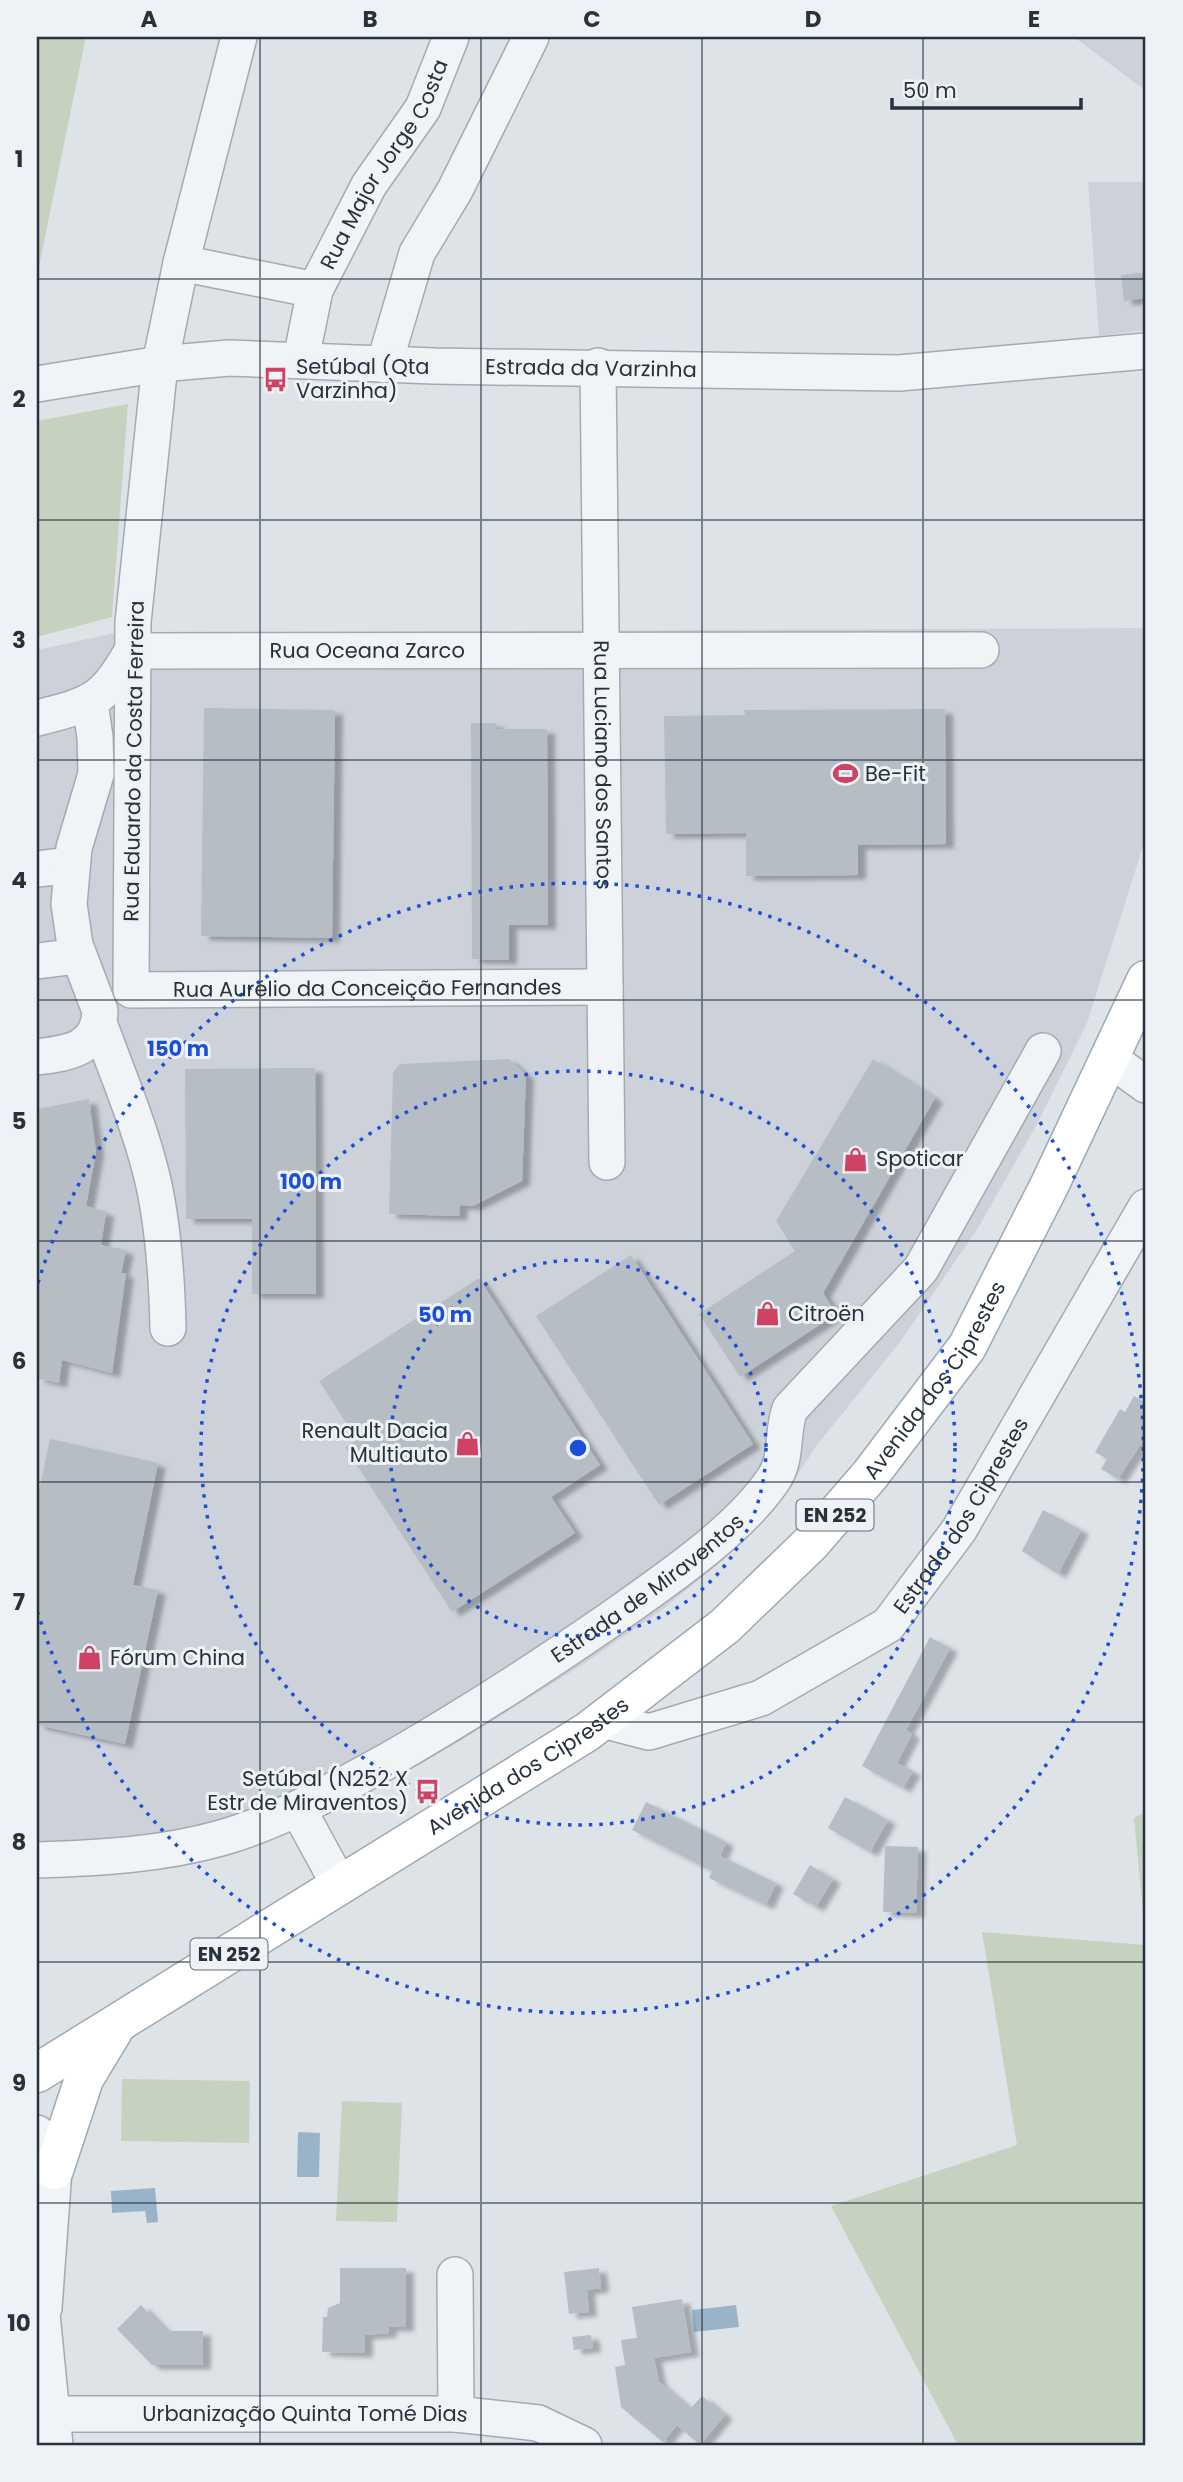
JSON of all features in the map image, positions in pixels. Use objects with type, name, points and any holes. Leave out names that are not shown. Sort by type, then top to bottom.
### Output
[{"type":"main road","name":"Avenida dos Ciprestes","points":[[340,1886],[603,1720],[725,1626],[811,1543],[870,1475],[967,1347],[1110,1059],[1146,980]]},
{"type":"main road","name":"EN 252","points":[[37,2073],[340,1886]]},
{"type":"main road","points":[[54,2170],[84,2079],[119,2022]]},
{"type":"street","name":"Rua Eduardo da Costa Ferreira","points":[[131,990],[132,651],[160,364],[181,263],[239,37]]},
{"type":"street","name":"Rua Major Jorge Costa","points":[[301,359],[315,290],[369,185],[423,108],[451,37]]},
{"type":"street","points":[[384,365],[417,253],[455,190],[531,37]]},
{"type":"street","points":[[181,263],[315,290]]},
{"type":"street","name":"Estrada da Varzinha","points":[[37,384],[160,364],[229,358],[301,359],[384,365],[598,366],[899,373],[1146,351]]},
{"type":"street","name":"Rua Luciano dos Santos","points":[[598,366],[607,1162]]},
{"type":"street","name":"Rua Oceana Zarco","points":[[132,651],[601,648],[982,650]]},
{"type":"street","points":[[37,718],[90,703],[109,687],[132,651]]},
{"type":"street","points":[[90,703],[95,737],[96,774],[82,817],[72,865],[71,926],[78,956],[100,1011],[99,1023],[144,1145],[155,1191],[167,1285],[168,1328]]},
{"type":"street","points":[[37,869],[72,865]]},
{"type":"street","points":[[37,961],[78,956]]},
{"type":"street","name":"Rua Aurélio da Conceição Fernandes","points":[[131,990],[605,987]]},
{"type":"street","points":[[37,1057],[76,1051],[86,1045],[99,1023]]},
{"type":"street","name":"Estrada de Miraventos","points":[[37,1860],[158,1851],[219,1839],[298,1809],[447,1727],[558,1655],[707,1547],[758,1499],[774,1479],[783,1458],[783,1425],[789,1409],[920,1269],[1043,1051]]},
{"type":"street","points":[[1110,1059],[1146,1085]]},
{"type":"street","name":"Estrada dos Ciprestes","points":[[603,1720],[649,1732],[761,1698],[888,1625],[959,1530],[1146,1208]]},
{"type":"street","points":[[298,1809],[340,1886]]},
{"type":"street","points":[[37,2133],[46,2145],[54,2170],[40,2308]]},
{"type":"street","points":[[37,2270],[54,2430]]},
{"type":"street","points":[[455,2275],[456,2414]]},
{"type":"street","name":"Urbanização Quinta Tomé Dias","points":[[54,2430],[456,2414],[538,2423],[584,2445]]},
{"type":"shaded area","points":[[1074,37],[1146,37],[1146,91]]},
{"type":"shaded area","points":[[1088,182],[1146,182],[1146,330],[1099,336]]},
{"type":"shaded area","points":[[1146,628],[1146,837],[1087,1023],[1036,1126],[978,1228],[900,1342],[817,1445],[783,1497],[727,1557],[662,1610],[582,1665],[455,1744],[340,1808],[229,1851],[37,1876],[37,650],[115,633]]},
{"type":"green space","points":[[37,37],[86,37],[37,276]]},
{"type":"green space","points":[[128,404],[112,617],[37,637],[37,421]]},
{"type":"green space","points":[[1146,1811],[1146,1945],[1134,1818]]},
{"type":"green space","points":[[982,1932],[1146,1945],[1146,2445],[958,2445],[831,2206],[1017,2145]]},
{"type":"green space","points":[[122,2079],[250,2081],[249,2143],[121,2141]]},
{"type":"green space","points":[[342,2101],[402,2103],[397,2222],[336,2221]]},
{"type":"water","points":[[298,2132],[320,2133],[319,2177],[297,2177]]},
{"type":"water","points":[[155,2188],[158,2222],[147,2223],[145,2211],[112,2213],[111,2191]]},
{"type":"water","points":[[736,2305],[739,2327],[694,2332],[692,2310]]},
{"type":"building","points":[[1146,272],[1146,298],[1124,301],[1121,275]]},
{"type":"building","points":[[204,708],[335,710],[332,938],[201,936]]},
{"type":"building","name":"Be-Fit","points":[[945,709],[946,844],[858,845],[858,875],[746,876],[746,833],[666,834],[664,716],[745,715],[744,710]]},
{"type":"building","points":[[471,723],[496,723],[496,729],[547,729],[548,925],[509,925],[509,960],[472,959]]},
{"type":"building","points":[[509,1059],[526,1075],[522,1181],[473,1206],[460,1205],[459,1216],[389,1214],[393,1072],[400,1064]]},
{"type":"building","name":"Spoticar","points":[[873,1059],[935,1098],[823,1293],[836,1314],[740,1377],[699,1314],[795,1251],[776,1221]]},
{"type":"building","points":[[315,1068],[316,1294],[252,1294],[252,1219],[186,1219],[185,1069]]},
{"type":"building","points":[[89,1099],[96,1152],[86,1206],[106,1212],[101,1245],[126,1250],[121,1273],[126,1273],[112,1373],[62,1360],[59,1383],[37,1378],[37,1109]]},
{"type":"building","points":[[631,1255],[753,1444],[659,1505],[536,1316]]},
{"type":"building","name":"Renault Dacia Multiauto","points":[[479,1278],[600,1465],[551,1497],[575,1533],[452,1612],[345,1447],[357,1440],[319,1381]]},
{"type":"building","points":[[1134,1396],[1146,1403],[1146,1436],[1118,1479],[1101,1469],[1107,1459],[1095,1452],[1120,1409],[1125,1412]]},
{"type":"building","name":"Fórum China","points":[[50,1439],[158,1463],[133,1585],[158,1590],[125,1744],[37,1725],[37,1500]]},
{"type":"building","points":[[1043,1510],[1081,1530],[1058,1574],[1022,1551]]},
{"type":"building","points":[[930,1637],[950,1648],[906,1730],[912,1734],[897,1763],[913,1771],[903,1788],[862,1766]]},
{"type":"building","points":[[845,1797],[888,1820],[870,1852],[828,1828]]},
{"type":"building","points":[[646,1802],[726,1842],[720,1856],[776,1883],[766,1905],[709,1878],[712,1871],[632,1830]]},
{"type":"building","points":[[885,1846],[918,1847],[916,1913],[883,1912]]},
{"type":"building","points":[[810,1865],[833,1879],[816,1907],[793,1894]]},
{"type":"building","points":[[340,2268],[406,2268],[406,2327],[389,2327],[389,2333],[365,2335],[365,2353],[322,2352],[323,2317],[327,2317],[328,2308],[340,2303]]},
{"type":"building","points":[[599,2268],[601,2288],[587,2290],[589,2312],[569,2314],[564,2272]]},
{"type":"building","points":[[682,2299],[691,2352],[654,2358],[659,2382],[690,2409],[702,2396],[725,2415],[700,2445],[677,2425],[663,2442],[621,2407],[615,2367],[625,2365],[621,2340],[637,2338],[632,2307]]},
{"type":"building","points":[[141,2305],[166,2331],[203,2331],[203,2365],[152,2365],[117,2329]]},
{"type":"building","points":[[591,2335],[593,2348],[574,2350],[572,2337]]},
{"type":"place","name":"Setúbal (Qta Varzinha)","points":[[276,379]]},
{"type":"place","name":"Be-Fit","points":[[845,774]]},
{"type":"place","name":"Spoticar","points":[[856,1159]]},
{"type":"place","name":"Citroën","points":[[768,1314]]},
{"type":"place","name":"Renault Dacia Multiauto","points":[[468,1443]]},
{"type":"place","name":"Fórum China","points":[[90,1658]]},
{"type":"place","name":"Setúbal (N252 X Estr de Miraventos)","points":[[428,1791]]}]
